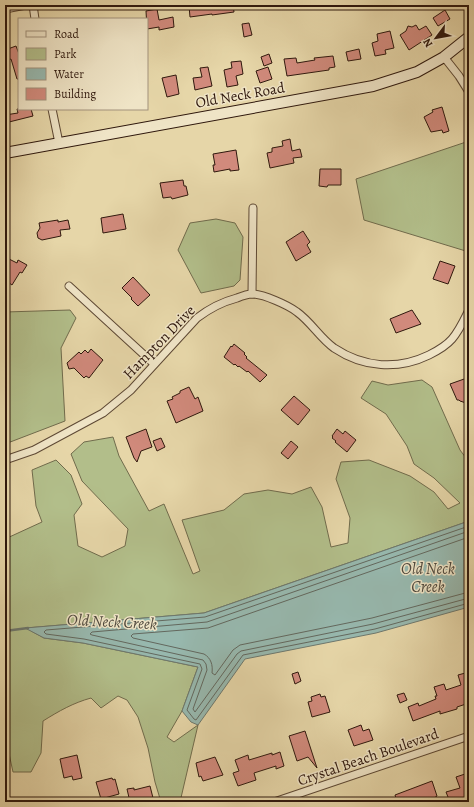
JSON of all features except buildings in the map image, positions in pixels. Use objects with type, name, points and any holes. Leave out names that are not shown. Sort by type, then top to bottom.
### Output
[{"type":"street","points":[[5,9],[26,5]]},
{"type":"street","points":[[33,5],[35,18]]},
{"type":"street","name":"Old Neck Road","points":[[5,153],[373,86],[417,72],[444,57],[469,37]]},
{"type":"street","points":[[444,57],[469,92]]},
{"type":"street","points":[[52,110],[59,143]]},
{"type":"street","points":[[253,208],[252,294],[287,305],[298,312],[321,336],[347,356],[362,362],[383,365],[401,365],[418,360],[438,350],[452,339],[469,310]]},
{"type":"street","points":[[69,286],[154,364]]},
{"type":"street","name":"Hampton Drive","points":[[5,460],[34,450],[103,413],[131,390],[197,318],[207,310],[220,303],[252,294]]},
{"type":"street","name":"Crystal Beach Boulevard","points":[[274,802],[469,736]]},
{"type":"green space","points":[[469,141],[469,252],[364,220],[356,179]]},
{"type":"green space","points":[[216,219],[235,223],[243,237],[240,280],[234,286],[201,293],[178,250],[190,223]]},
{"type":"green space","points":[[70,310],[76,318],[61,348],[65,421],[5,444],[5,312]]},
{"type":"green space","points":[[422,380],[432,387],[460,450],[469,462],[469,521],[204,613],[26,628],[44,638],[83,643],[198,667],[182,711],[167,737],[174,742],[198,725],[180,802],[161,802],[148,748],[138,717],[127,700],[118,696],[101,708],[91,698],[78,702],[43,721],[41,753],[31,772],[13,772],[5,741],[5,539],[42,522],[36,506],[32,470],[56,460],[71,475],[82,504],[74,515],[78,546],[102,557],[125,546],[128,529],[82,481],[71,454],[84,442],[113,437],[119,456],[149,511],[164,504],[193,574],[200,571],[182,520],[224,510],[244,494],[268,490],[292,494],[311,487],[322,507],[331,547],[348,543],[350,518],[336,479],[341,462],[369,460],[410,476],[434,492],[448,509],[460,503],[434,478],[414,464],[407,446],[386,414],[361,398],[372,381],[388,385]]},
{"type":"water","name":"Old Neck Creek","points":[[469,521],[469,607],[376,633],[245,659],[198,725],[191,722],[182,711],[198,667],[83,643],[44,638],[25,628],[204,613]]},
{"type":"waterway","name":"Old Neck Creek","points":[[5,631],[28,628]]}]
